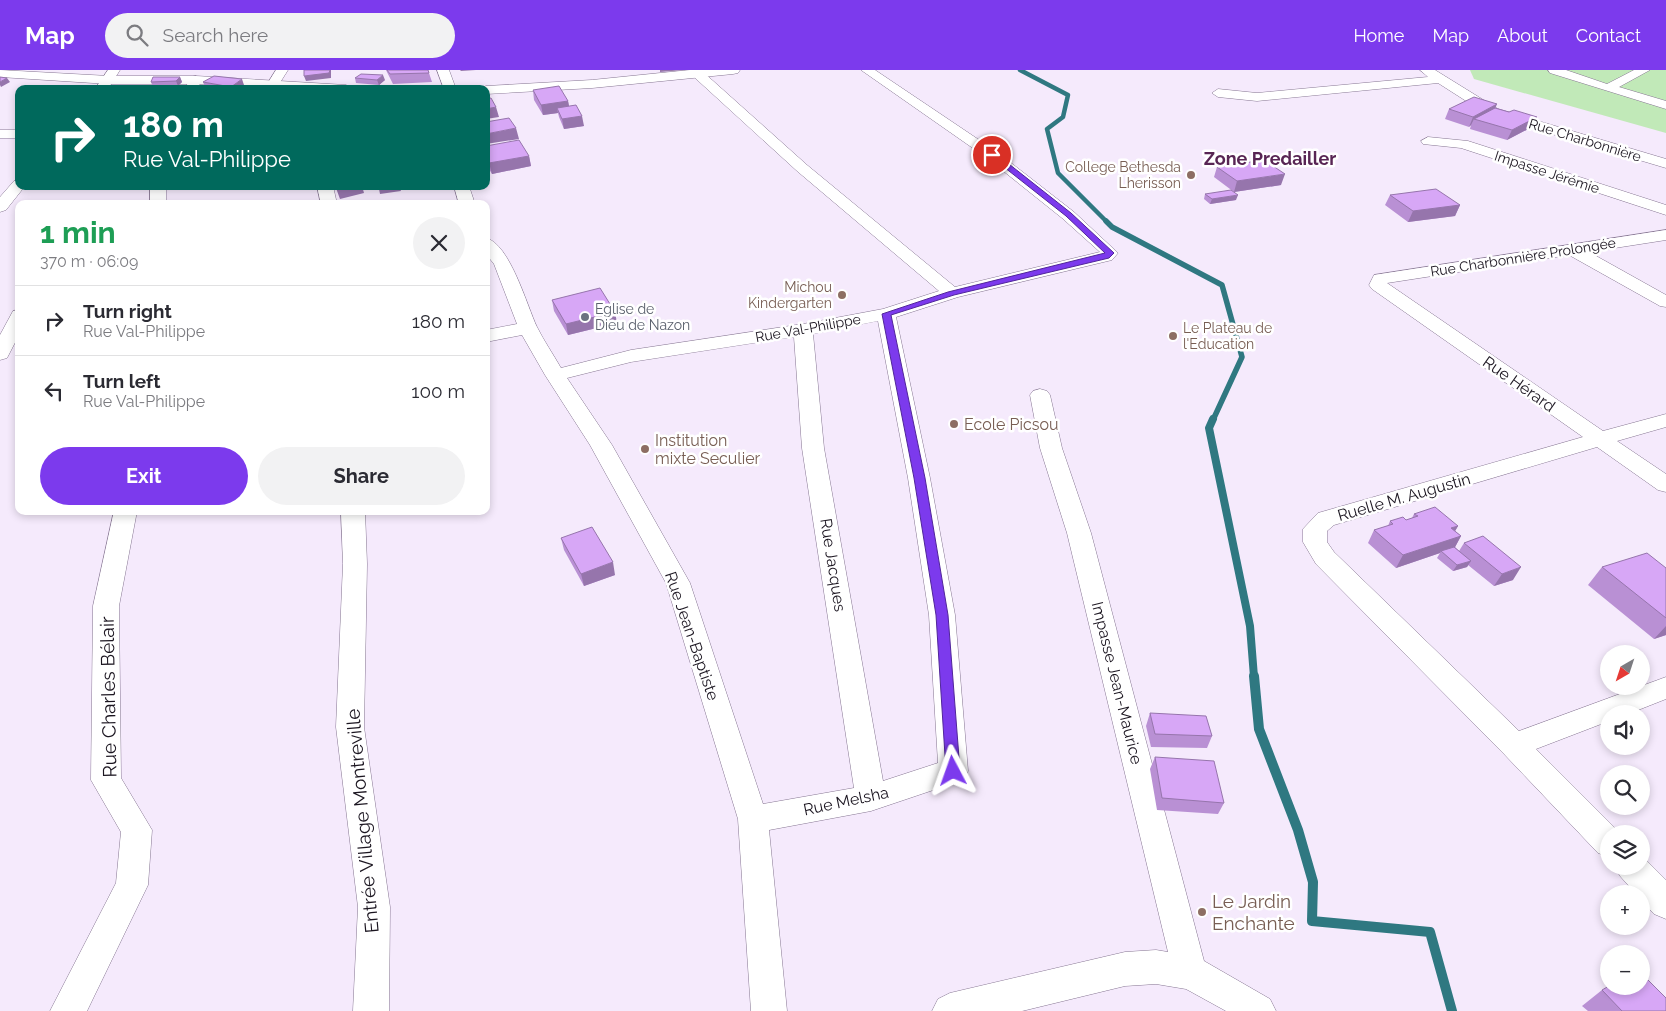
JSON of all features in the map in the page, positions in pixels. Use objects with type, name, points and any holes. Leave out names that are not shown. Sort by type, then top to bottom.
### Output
[{"type":"street","points":[[273,85],[282,70]]},
{"type":"street","points":[[443,70],[449,85]]},
{"type":"street","points":[[490,90],[592,84],[733,70]]},
{"type":"street","name":"Rue Val-Philippe","points":[[555,375],[631,356],[802,330],[886,314],[952,293],[1106,256],[1110,253],[1068,215],[992,155],[867,70]]},
{"type":"street","name":"Rue Charbonnière","points":[[1426,70],[1442,78],[1493,112],[1666,164]]},
{"type":"street","points":[[1554,70],[1608,88],[1666,104]]},
{"type":"street","points":[[1608,88],[1644,70]]},
{"type":"street","points":[[0,73],[193,85]]},
{"type":"street","points":[[698,74],[802,168],[952,293]]},
{"type":"street","points":[[1218,93],[1257,97],[1442,78]]},
{"type":"street","points":[[0,134],[15,134]]},
{"type":"street","name":"Impasse Jérémie","points":[[1428,141],[1463,144],[1666,210]]},
{"type":"street","points":[[0,207],[11,188]]},
{"type":"street","name":"Rue Charbonnière Prolongée","points":[[1380,279],[1666,235]]},
{"type":"street","name":"Rue Jean-Baptiste","points":[[490,248],[502,263],[528,328],[555,375],[601,445],[678,583],[753,819],[770,1011]]},
{"type":"street","points":[[1573,250],[1666,302]]},
{"type":"street","name":"Rue Hérard","points":[[1380,279],[1378,284],[1412,310],[1666,485]]},
{"type":"street","name":"Rue Melsha","points":[[753,819],[871,798],[953,771],[942,615],[919,478],[886,314]]},
{"type":"street","points":[[0,354],[15,323]]},
{"type":"street","points":[[490,335],[528,328]]},
{"type":"street","name":"Rue Jacques","points":[[802,330],[813,448],[871,798]]},
{"type":"street","name":"Impasse Jean-Maurice","points":[[1040,395],[1051,448],[1079,533],[1190,972]]},
{"type":"street","name":"Ruelle M. Augustin","points":[[1600,834],[1514,745],[1325,558],[1315,542],[1315,529],[1326,519],[1666,420]]},
{"type":"street","name":"Rue Charles Bélair","points":[[68,1011],[132,885],[137,830],[106,780],[106,606],[125,515]]},
{"type":"street","name":"Entrée Village Montreville","points":[[353,515],[355,564],[350,727],[374,907],[371,1011]]},
{"type":"street","points":[[1514,745],[1666,688]]},
{"type":"street","points":[[1640,875],[1666,903]]},
{"type":"street","points":[[950,1011],[1125,969],[1156,967],[1190,972],[1258,1011]]},
{"type":"green space","points":[[1470,70],[1666,70],[1666,133],[1474,79]]},
{"type":"building","points":[[304,70],[330,70],[329,73],[304,76]]},
{"type":"building","points":[[387,70],[428,70],[429,73],[390,74]]},
{"type":"building","points":[[361,74],[383,75],[377,80],[355,78]]},
{"type":"building","points":[[214,76],[242,79],[234,85],[203,82]]},
{"type":"building","points":[[0,77],[7,78],[0,82]]},
{"type":"building","points":[[153,77],[180,77],[176,81],[151,82]]},
{"type":"building","points":[[559,86],[568,101],[541,105],[533,90]]},
{"type":"building","points":[[1474,97],[1497,104],[1473,117],[1449,109]]},
{"type":"building","points":[[491,98],[496,107],[490,108]]},
{"type":"building","points":[[576,105],[582,116],[562,119],[557,108]]},
{"type":"building","points":[[1495,108],[1509,112],[1514,110],[1537,117],[1512,130],[1474,119]]},
{"type":"building","points":[[509,118],[516,128],[490,133],[490,121]]},
{"type":"building","points":[[519,140],[529,156],[490,163],[490,145]]},
{"type":"building","points":[[1264,160],[1285,174],[1237,181],[1217,167]]},
{"type":"building","points":[[1436,189],[1460,205],[1413,211],[1390,195]]},
{"type":"building","points":[[1231,190],[1238,195],[1212,199],[1205,194]]},
{"type":"building","points":[[600,288],[615,312],[566,324],[552,300]]},
{"type":"building","points":[[1435,507],[1458,526],[1451,528],[1461,536],[1403,555],[1374,530],[1393,524],[1390,521],[1403,517],[1406,520],[1418,516],[1414,514]]},
{"type":"building","points":[[592,527],[613,562],[581,574],[561,538]]},
{"type":"building","points":[[1483,536],[1521,567],[1502,574],[1464,543]]},
{"type":"building","points":[[1454,547],[1471,561],[1457,565],[1441,551]]},
{"type":"building","points":[[1647,553],[1666,568],[1666,618],[1602,567]]},
{"type":"building","points":[[1150,713],[1206,716],[1212,736],[1155,734]]},
{"type":"building","points":[[1155,757],[1214,761],[1224,803],[1162,798]]},
{"type":"building","points":[[1650,982],[1666,998],[1666,1011],[1622,1011],[1607,995],[1650,995]]},
{"type":"waterway","points":[[1020,70],[1068,95],[1063,117],[1047,129],[1058,173],[1112,227],[1222,285],[1242,357],[1213,420]]},
{"type":"waterway","points":[[1213,419],[1209,428],[1250,626],[1254,677]]},
{"type":"waterway","points":[[1254,676],[1259,729],[1298,830],[1313,882],[1312,921],[1430,932],[1452,1011]]},
{"type":"place","name":"College Bethesda Lherisson","points":[[1191,175]]},
{"type":"place","name":"Michou Kindergarten","points":[[842,295]]},
{"type":"place","name":"Eglise de Dieu de Nazon","points":[[585,317]]},
{"type":"place","name":"Le Plateau de l'Education","points":[[1173,336]]},
{"type":"place","name":"Ecole Picsou","points":[[954,424]]},
{"type":"place","name":"Institution mixte Seculier","points":[[645,449]]},
{"type":"place","name":"Le Jardin Enchante","points":[[1202,912]]},
{"type":"district","name":"Zone Predailler","points":[[1270,158]]},
{"type":"route","points":[[953,771],[942,615],[919,478],[886,314],[952,293],[1106,256],[1110,253],[1068,215],[992,155]]}]
